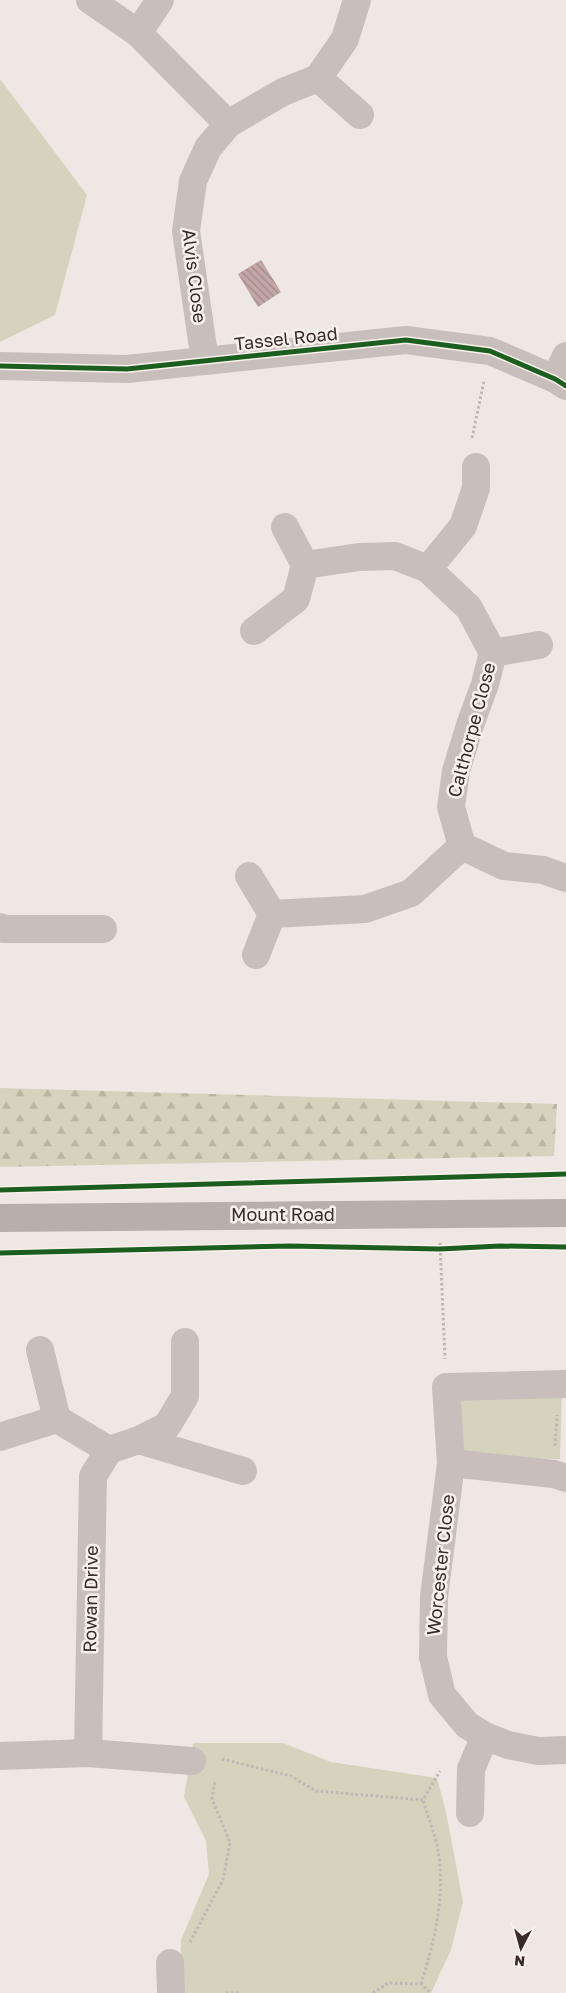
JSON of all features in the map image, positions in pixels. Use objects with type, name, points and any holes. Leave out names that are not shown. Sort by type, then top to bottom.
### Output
[{"type":"street","points":[[90,0],[138,33],[228,124]]},
{"type":"street","points":[[138,33],[160,0]]},
{"type":"street","points":[[357,0],[345,39],[318,78],[360,115]]},
{"type":"street","name":"Alvis Close","points":[[205,360],[186,231],[193,181],[208,148],[228,124],[284,92],[318,78]]},
{"type":"street","name":"Tassel Road","points":[[0,366],[127,369],[406,340],[490,351],[562,373]]},
{"type":"street","points":[[428,569],[463,526],[476,488],[476,467]]},
{"type":"street","points":[[254,631],[296,600],[305,565],[285,527]]},
{"type":"street","name":"Calthorpe Close","points":[[305,565],[395,556],[428,569],[469,608],[493,653],[485,684],[456,771],[450,807],[462,846]]},
{"type":"street","name":"Calthorpe Close","points":[[493,653],[539,645]]},
{"type":"street","points":[[272,914],[365,909],[411,893],[462,846],[504,866],[543,870],[566,878]]},
{"type":"street","points":[[249,876],[272,914]]},
{"type":"street","points":[[256,955],[272,914]]},
{"type":"street","points":[[0,927],[4,929],[103,929]]},
{"type":"street","name":"Mount Road","points":[[0,1218],[566,1213]]},
{"type":"street","points":[[40,1350],[57,1419],[109,1450],[139,1440],[167,1426],[184,1396],[185,1342]]},
{"type":"street","points":[[446,1387],[562,1384]]},
{"type":"street","name":"Worcester Close","points":[[446,1387],[452,1463],[434,1597],[433,1657],[442,1695],[466,1725],[485,1736],[508,1745],[538,1750],[566,1750]]},
{"type":"street","points":[[0,1437],[57,1419]]},
{"type":"street","points":[[139,1440],[243,1471]]},
{"type":"street","name":"Rowan Drive","points":[[88,1754],[93,1476],[109,1450]]},
{"type":"street","points":[[452,1463],[560,1476]]},
{"type":"street","points":[[470,1813],[471,1769],[485,1736]]},
{"type":"street","points":[[0,1756],[88,1754],[192,1761]]},
{"type":"street","points":[[171,1993],[179,1954]]},
{"type":"path","points":[[476,467],[470,445],[490,351]]},
{"type":"path","points":[[441,1214],[440,1249],[446,1387]]},
{"type":"path","points":[[430,1249],[448,1249]]},
{"type":"path","points":[[560,1476],[562,1384]]},
{"type":"path","points":[[218,1766],[220,1758],[291,1776],[316,1791],[423,1800]]},
{"type":"path","points":[[421,1984],[433,1946],[440,1888],[438,1852],[423,1800],[443,1766]]},
{"type":"path","points":[[179,1954],[223,1880],[230,1842],[212,1799],[217,1774]]},
{"type":"path","points":[[373,1993],[388,1983],[421,1984],[431,1993]]},
{"type":"path","points":[[226,1993],[241,1993]]},
{"type":"green space","points":[[0,79],[87,195],[55,315],[0,342]]},
{"type":"green space","points":[[0,1088],[557,1104],[554,1156],[0,1167]]},
{"type":"green space","points":[[458,1389],[562,1394],[560,1459],[457,1458]]},
{"type":"green space","points":[[193,1743],[283,1743],[331,1762],[437,1778],[446,1812],[463,1902],[451,1950],[431,1993],[180,1993],[181,1940],[209,1874],[206,1841],[184,1797]]},
{"type":"building","points":[[261,260],[281,292],[258,307],[238,274]]},
{"type":"cycle path","points":[[0,366],[127,369],[406,340],[490,351],[555,379],[566,386]]},
{"type":"cycle path","points":[[0,1190],[566,1174]]},
{"type":"cycle path","points":[[0,1253],[290,1246],[440,1249],[500,1246],[566,1247]]}]
